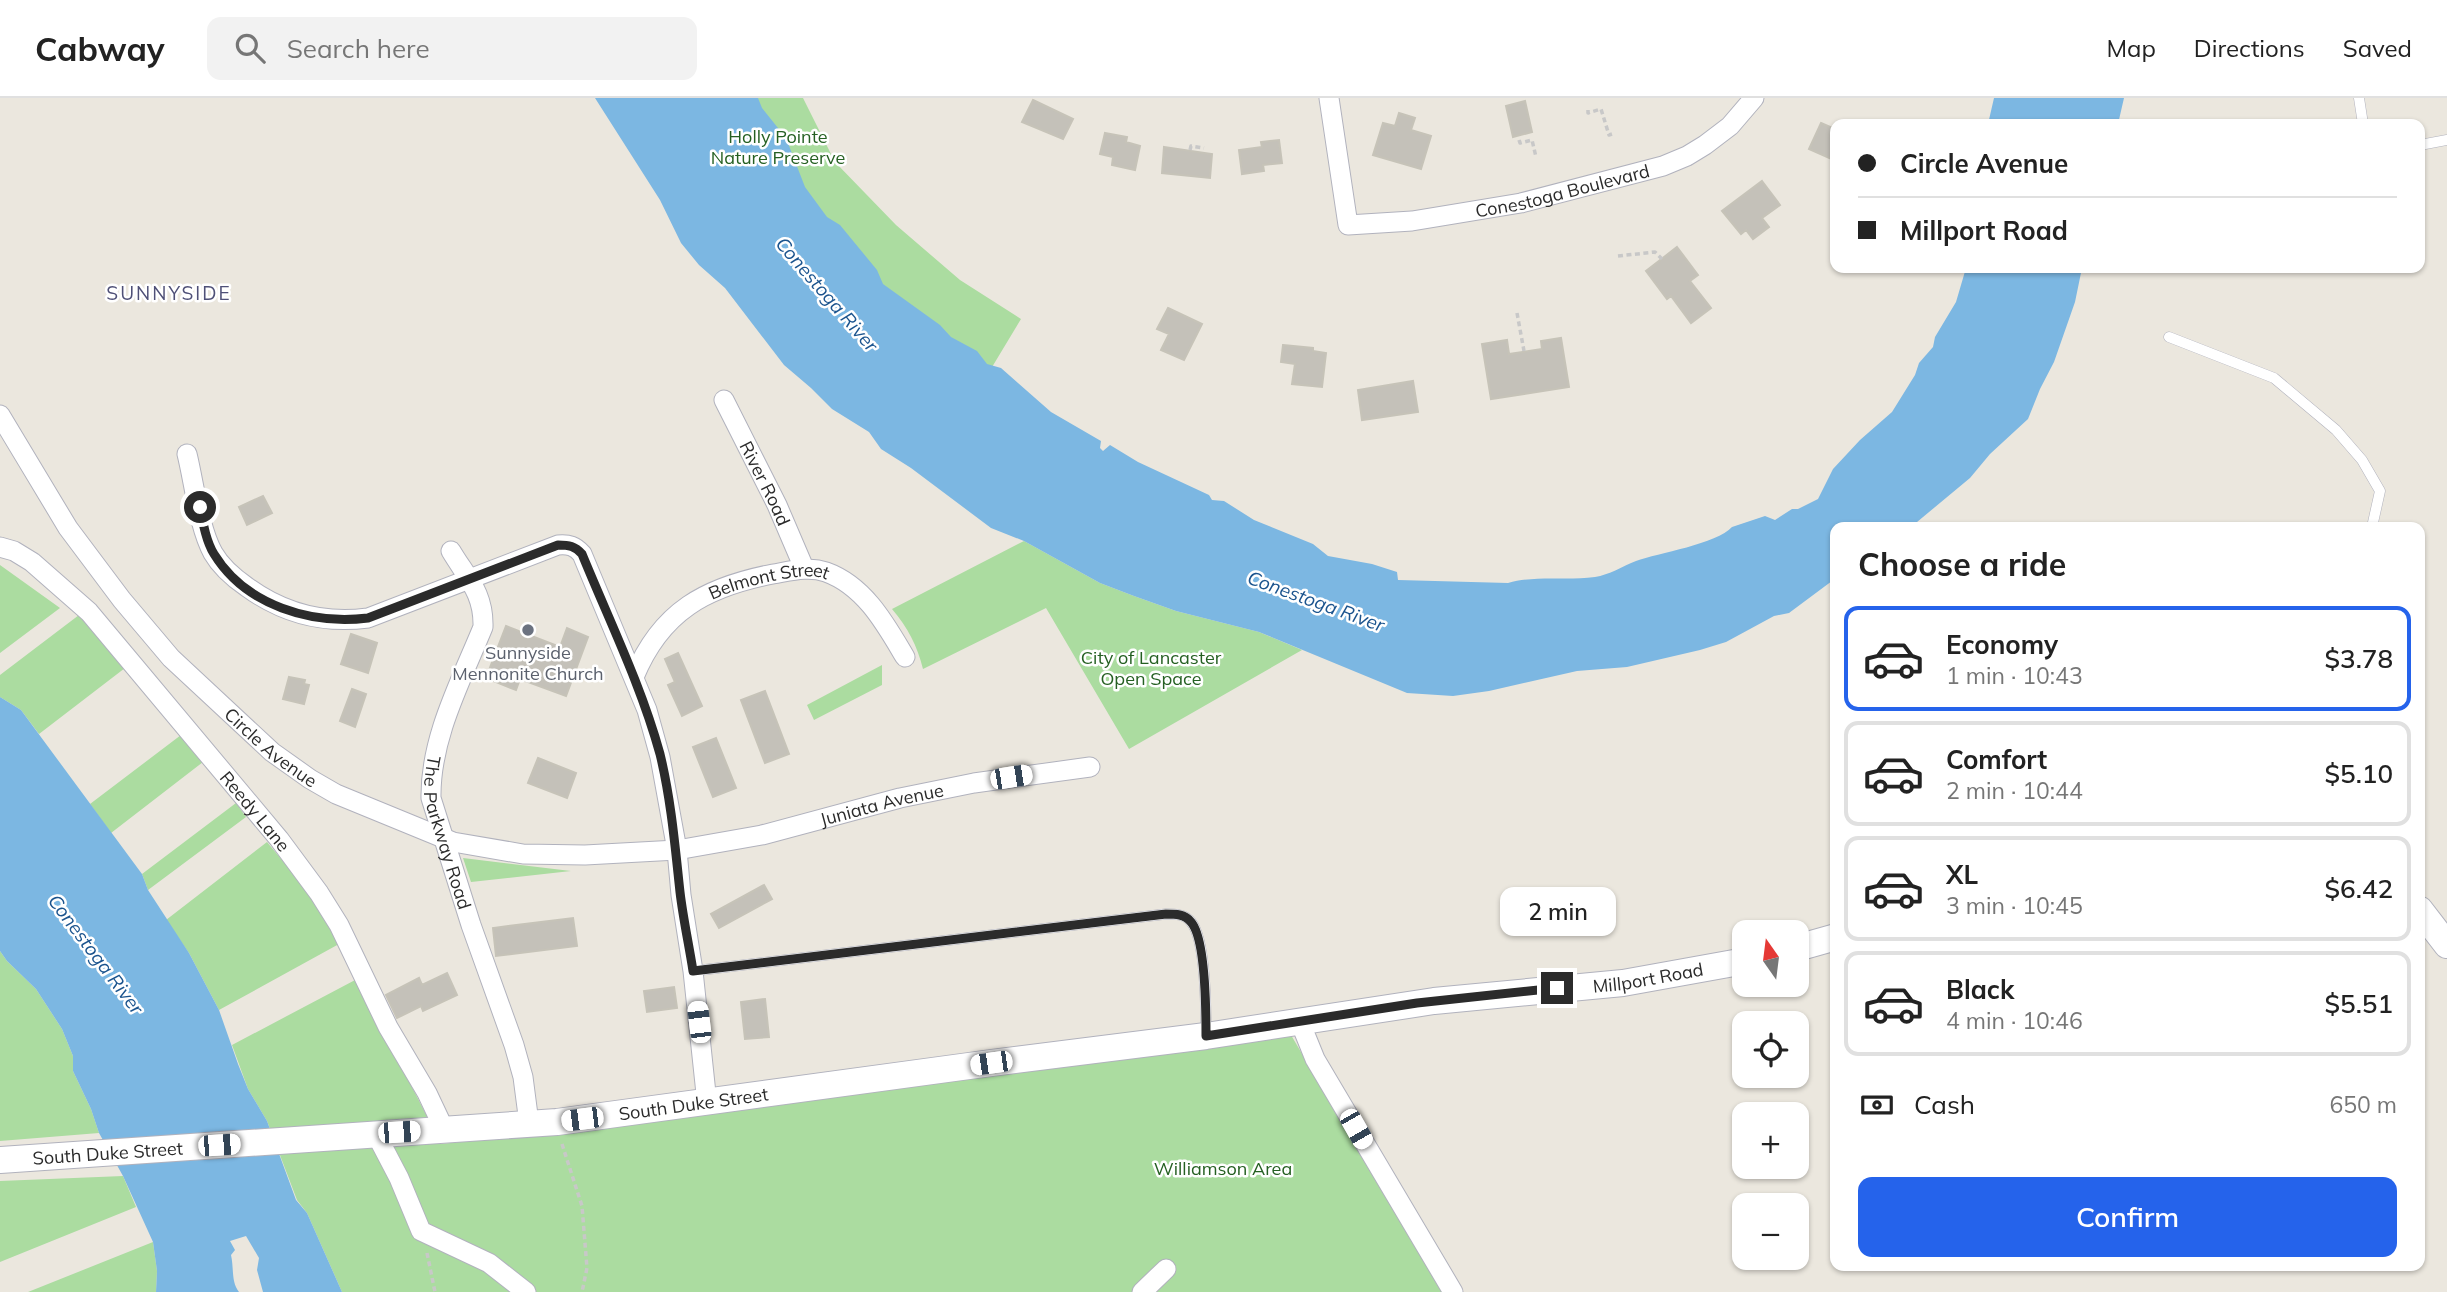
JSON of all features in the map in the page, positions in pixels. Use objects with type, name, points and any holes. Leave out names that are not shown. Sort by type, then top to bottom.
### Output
[{"type":"main road","points":[[2425,916],[2447,945]]},
{"type":"main road","points":[[1810,944],[1830,939]]},
{"type":"main road","name":"Millport Road","points":[[1300,1022],[1434,1001],[1636,981],[1732,963]]},
{"type":"main road","name":"South Duke Street","points":[[0,1160],[557,1122],[1300,1022]]},
{"type":"street","name":"Conestoga Boulevard","points":[[1329,98],[1348,225],[1412,221],[1475,211],[1570,192],[1663,166],[1705,145],[1730,126],[1754,98]]},
{"type":"street","name":"River Road","points":[[724,400],[777,505],[804,568]]},
{"type":"street","name":"Circle Avenue","points":[[0,415],[68,528],[122,600],[171,658],[272,752],[310,779],[336,794],[453,842],[523,854],[585,855],[677,850]]},
{"type":"street","points":[[187,454],[213,553],[239,581],[274,605],[296,614],[321,619],[358,619],[395,609],[558,545],[568,545],[582,554],[647,710],[660,757],[677,850],[707,1103]]},
{"type":"street","name":"Reedy Lane","points":[[0,547],[14,551],[32,562],[89,612],[279,839],[339,925],[388,1027],[444,1129]]},
{"type":"street","name":"The Parkway Road","points":[[451,551],[468,581],[478,592],[483,609],[483,626],[444,723],[430,776],[431,797],[471,925],[514,1045],[523,1077],[529,1123]]},
{"type":"street","name":"Belmont Street","points":[[634,677],[642,656],[662,628],[678,611],[695,599],[758,577],[804,568],[828,572],[860,593],[886,625],[905,657]]},
{"type":"street","name":"Juniata Avenue","points":[[677,850],[762,835],[900,798],[962,785],[1090,767]]},
{"type":"street","points":[[1300,1022],[1315,1059],[1453,1292]]},
{"type":"street","points":[[376,1134],[421,1231],[489,1263],[526,1292]]},
{"type":"street","points":[[1142,1292],[1166,1269]]},
{"type":"lane","points":[[2359,98],[2362,119]]},
{"type":"lane","points":[[2425,144],[2447,140]]},
{"type":"lane","points":[[2169,337],[2274,379],[2336,430],[2362,460],[2380,491],[2373,522]]},
{"type":"lane","points":[[693,971],[1179,914],[1191,920],[1197,933],[1206,990],[1206,1036]]},
{"type":"path","points":[[1588,110],[1588,113],[1601,109],[1609,135],[1612,134]]},
{"type":"path","points":[[1519,140],[1520,143],[1532,140],[1536,157]]},
{"type":"path","points":[[1190,149],[1191,146],[1204,148]]},
{"type":"path","points":[[1618,256],[1655,252],[1662,259]]},
{"type":"path","points":[[1517,313],[1524,351]]},
{"type":"path","points":[[557,1122],[565,1160],[582,1206],[587,1268],[582,1292]]},
{"type":"path","points":[[421,1231],[435,1292]]},
{"type":"green space","name":"Holly Pointe Nature Preserve","points":[[709,98],[803,98],[835,162],[896,225],[960,280],[1021,319],[977,392]]},
{"type":"green space","name":"City of Lancaster Open Space","points":[[1024,541],[1100,583],[1176,611],[1259,632],[1302,650],[1129,749],[1046,608],[923,669],[911,637],[892,609]]},
{"type":"green space","points":[[0,565],[60,608],[0,653]]},
{"type":"green space","points":[[79,615],[96,631],[125,668],[39,734],[21,710],[0,697],[0,675]]},
{"type":"green space","points":[[882,665],[882,685],[814,720],[807,705]]},
{"type":"green space","points":[[181,735],[203,762],[111,833],[90,804]]},
{"type":"green space","points":[[236,803],[246,817],[148,890],[142,874]]},
{"type":"green space","points":[[267,842],[312,896],[339,944],[219,1010],[189,953],[166,920]]},
{"type":"green space","points":[[463,858],[571,871],[471,882]]},
{"type":"green space","points":[[0,951],[36,989],[62,1029],[73,1056],[73,1071],[99,1133],[0,1141]]},
{"type":"green space","name":"Williamson Area","points":[[357,979],[441,1144],[685,1118],[1291,1035],[1442,1292],[342,1292],[307,1213],[297,1200],[267,1121],[248,1089],[232,1045]]},
{"type":"green space","points":[[123,1176],[136,1207],[0,1262],[0,1181]]},
{"type":"green space","points":[[153,1242],[157,1271],[156,1292],[28,1292]]},
{"type":"water","name":"Conestoga River","points":[[595,98],[758,98],[762,108],[786,138],[805,187],[827,217],[840,225],[877,270],[883,284],[940,325],[951,337],[977,351],[987,364],[1001,368],[1051,412],[1101,441],[1100,448],[1103,451],[1110,445],[1138,462],[1209,495],[1212,500],[1224,501],[1254,520],[1313,544],[1328,556],[1372,564],[1397,572],[1398,580],[1508,583],[1530,579],[1595,577],[1636,561],[1701,543],[1732,527],[1765,516],[1775,520],[1792,509],[1798,509],[1818,499],[1833,469],[1892,412],[1915,375],[1919,363],[1933,347],[1935,337],[1956,302],[1965,273],[2081,273],[2075,302],[2054,362],[2028,419],[1990,454],[1970,478],[1917,522],[1830,522],[1830,582],[1789,613],[1774,616],[1726,642],[1700,650],[1627,667],[1577,671],[1489,691],[1453,696],[1407,693],[1259,632],[1176,611],[1100,583],[1024,541],[991,528],[881,449],[869,432],[832,409],[784,365],[725,288],[699,265],[681,243],[660,200]]},
{"type":"water","points":[[1994,98],[2124,98],[2119,119],[1989,119]]},
{"type":"water","name":"Conestoga River","points":[[0,697],[21,710],[142,874],[148,890],[189,953],[219,1010],[248,1089],[267,1121],[296,1200],[307,1213],[342,1292],[263,1292],[257,1270],[259,1258],[246,1236],[230,1241],[235,1250],[231,1255],[234,1279],[239,1292],[156,1292],[157,1271],[153,1242],[123,1176],[99,1133],[73,1071],[73,1056],[62,1029],[36,989],[0,951]]},
{"type":"building","points":[[1033,100],[1073,119],[1063,139],[1022,122]]},
{"type":"building","points":[[1525,101],[1532,132],[1513,137],[1506,106]]},
{"type":"building","points":[[1399,113],[1415,118],[1411,130],[1431,136],[1421,169],[1373,155],[1383,123],[1395,126]]},
{"type":"building","points":[[1821,123],[1830,127],[1830,158],[1809,149]]},
{"type":"building","points":[[1105,133],[1127,137],[1126,142],[1140,146],[1135,170],[1112,165],[1113,157],[1100,154]]},
{"type":"building","points":[[1279,140],[1282,163],[1263,165],[1264,171],[1242,174],[1239,150],[1262,147],[1261,142]]},
{"type":"building","points":[[1164,147],[1212,154],[1210,178],[1162,173]]},
{"type":"building","points":[[1762,181],[1780,205],[1762,218],[1769,227],[1753,239],[1746,230],[1741,234],[1722,211]]},
{"type":"building","points":[[1677,247],[1698,275],[1690,281],[1711,308],[1691,323],[1671,296],[1667,299],[1646,271]]},
{"type":"building","points":[[1168,308],[1202,324],[1184,360],[1161,350],[1169,334],[1157,329]]},
{"type":"building","points":[[1561,338],[1569,387],[1491,399],[1482,344],[1507,340],[1509,354],[1542,349],[1541,341]]},
{"type":"building","points":[[1283,345],[1313,348],[1313,351],[1326,353],[1322,387],[1292,384],[1295,364],[1281,362]]},
{"type":"building","points":[[1413,381],[1418,412],[1362,420],[1358,390]]},
{"type":"building","points":[[263,496],[272,513],[247,525],[239,507]]},
{"type":"building","points":[[506,626],[560,647],[567,628],[588,637],[566,696],[520,679],[516,690],[486,678]]},
{"type":"building","points":[[351,634],[377,643],[368,673],[341,664]]},
{"type":"building","points":[[678,653],[702,706],[682,716],[668,685],[675,682],[665,659]]},
{"type":"building","points":[[289,677],[305,680],[304,684],[309,685],[304,704],[283,699]]},
{"type":"building","points":[[352,689],[366,694],[355,727],[340,721]]},
{"type":"building","points":[[765,691],[789,754],[765,763],[741,700]]},
{"type":"building","points":[[716,738],[736,788],[713,797],[693,747]]},
{"type":"building","points":[[538,758],[576,773],[567,798],[528,783]]},
{"type":"building","points":[[764,885],[772,899],[719,928],[711,914]]},
{"type":"building","points":[[573,918],[577,946],[496,956],[493,928]]},
{"type":"building","points":[[447,973],[457,995],[423,1011],[421,1006],[397,1018],[386,995],[419,978],[422,985]]},
{"type":"building","points":[[674,987],[677,1008],[647,1012],[644,991]]},
{"type":"building","points":[[765,999],[769,1037],[745,1039],[741,1002]]},
{"type":"place","name":"Sunnyside Mennonite Church","points":[[528,630]]},
{"type":"district","name":"SUNNYSIDE","points":[[169,293]]},
{"type":"route","points":[[200,507],[213,553],[228,571],[274,605],[296,614],[321,619],[348,621],[368,618],[558,545],[576,548],[582,554],[647,710],[660,757],[677,850],[693,971],[1179,914],[1191,920],[1197,933],[1206,990],[1206,1036],[1417,1003],[1557,988]]}]
